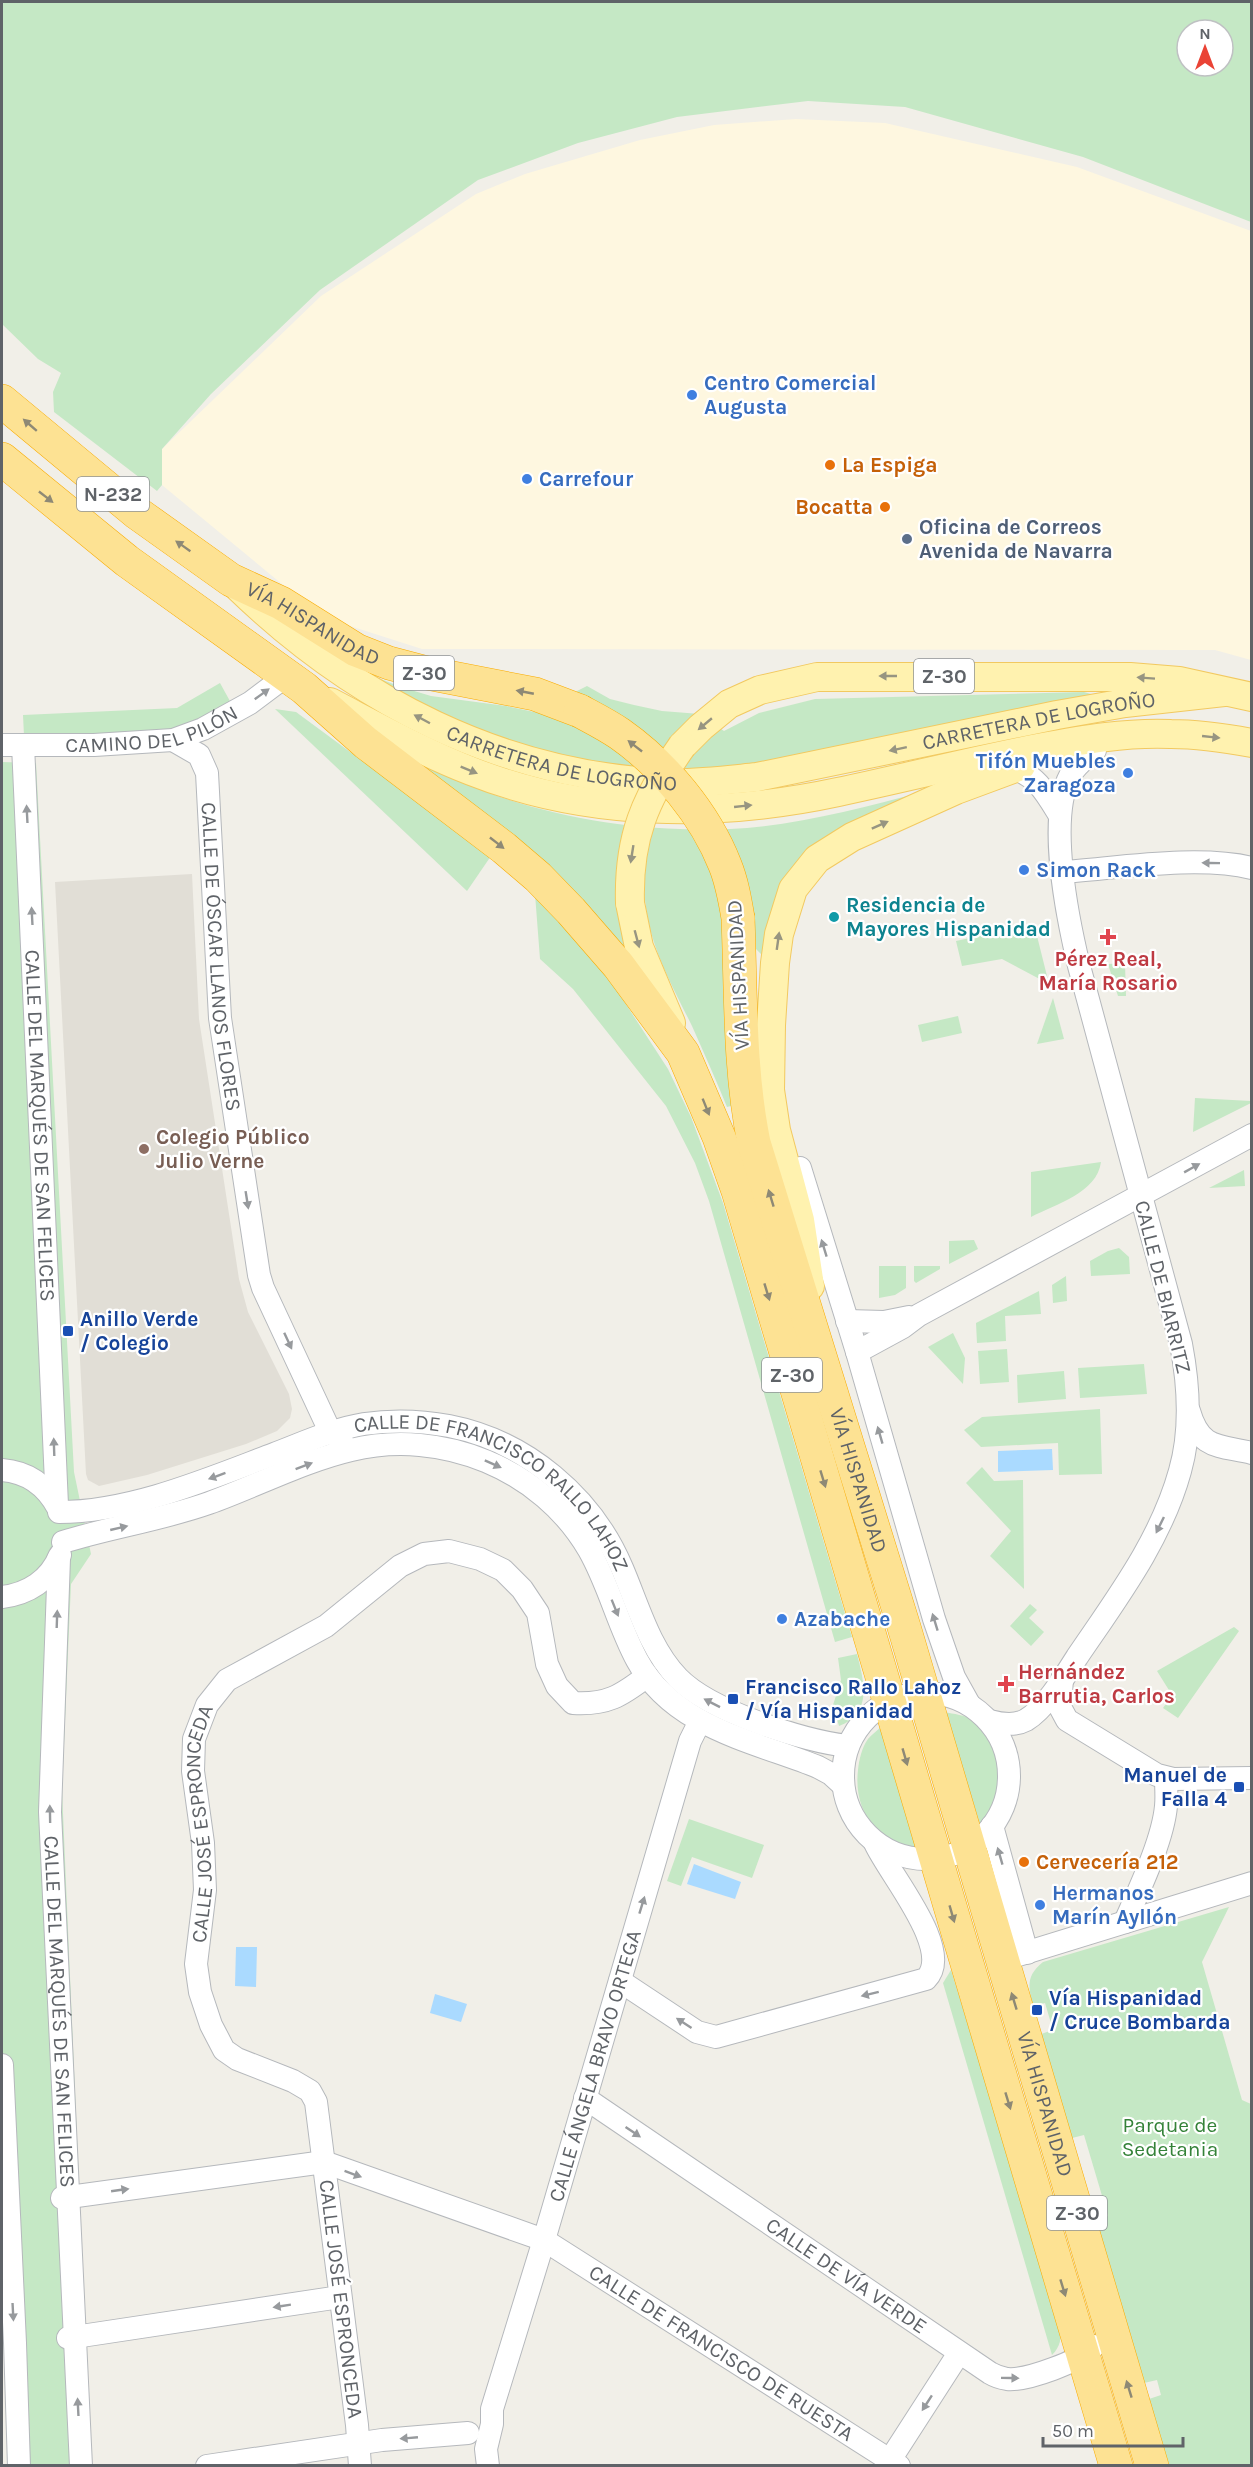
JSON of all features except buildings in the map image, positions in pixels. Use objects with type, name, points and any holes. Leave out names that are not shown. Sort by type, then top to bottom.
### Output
[{"type":"highway","name":"CARRETERA DE LOGROÑO","points":[[2,401],[137,513],[231,580]]},
{"type":"highway","name":"CARRETERA DE LOGROÑO","points":[[2,459],[127,561],[295,682]]},
{"type":"highway","name":"VÍA HISPANIDAD","points":[[231,580],[281,603],[356,650],[389,663],[427,673],[535,694],[580,711],[640,749],[693,807],[725,864],[738,918],[743,1065],[754,1143],[922,1693],[981,1836],[1014,1956],[1065,2171],[1152,2466]]},
{"type":"highway","name":"VÍA HISPANIDAD","points":[[295,682],[366,743],[497,843],[537,878],[571,911],[618,965],[683,1053],[719,1137],[738,1191],[1116,2466]]},
{"type":"main road","name":"CARRETERA DE LOGROÑO","points":[[231,580],[273,621],[359,683],[447,732],[528,762],[573,772],[638,781],[709,782],[758,777],[1125,703],[1238,695]]},
{"type":"main road","name":"Z-30","points":[[683,1053],[639,947],[630,903],[630,861],[638,825],[661,776],[682,746],[729,704],[760,690],[817,677],[1130,677],[1179,681],[1238,695]]},
{"type":"main road","name":"CARRETERA DE LOGROÑO","points":[[295,682],[434,755],[505,782],[583,802],[672,809],[721,808],[776,803],[837,792],[983,758],[1077,741],[1170,734]]},
{"type":"main road","points":[[826,1374],[805,1262],[800,1220],[772,1109],[772,1000],[779,934],[793,889],[804,873],[827,851],[852,837],[956,790],[1012,768],[1170,734],[1251,742]]},
{"type":"street","name":"CAMINO DEL PILÓN","points":[[12,745],[129,744],[173,740],[203,729],[295,682]]},
{"type":"street","name":"CALLE DE ÓSCAR LLANOS FLORES","points":[[173,740],[199,755],[206,766],[220,1018],[261,1283],[331,1432],[352,1449]]},
{"type":"street","name":"CALLE DEL MARQUÉS DE SAN FELICES","points":[[12,745],[58,1508]]},
{"type":"street","name":"CALLE DE BIARRITZ","points":[[990,1721],[1011,1724],[1027,1720],[1041,1707],[1147,1552],[1167,1512],[1180,1471],[1189,1411],[1181,1344],[1071,932],[1063,872],[1060,816],[1071,773],[1095,750]]},
{"type":"street","points":[[1012,768],[1027,774],[1037,782],[1060,816]]},
{"type":"street","points":[[1063,872],[1202,863],[1238,864],[1251,868]]},
{"type":"street","name":"VÍA HISPANIDAD","points":[[771,1042],[799,1164],[857,1352],[934,1619],[954,1677],[969,1704]]},
{"type":"street","points":[[857,1352],[891,1334],[919,1315],[1251,1135]]},
{"type":"street","points":[[847,1321],[884,1322],[919,1315]]},
{"type":"street","points":[[1189,1411],[1198,1433],[1209,1444],[1251,1453]]},
{"type":"street","name":"CALLE DE FRANCISCO RALLO LAHOZ","points":[[58,1508],[93,1509],[149,1497],[202,1481],[331,1432],[365,1424],[418,1422],[451,1427],[503,1444],[565,1485],[600,1526],[622,1567],[655,1645],[678,1678],[699,1695],[729,1710],[807,1739],[847,1746]]},
{"type":"street","name":"CALLE DE FRANCISCO RALLO LAHOZ","points":[[61,1550],[168,1516],[352,1449],[403,1444],[450,1449],[495,1465],[537,1490],[556,1508],[589,1550],[632,1649],[647,1676],[669,1701],[699,1721],[818,1767],[831,1774],[842,1784]]},
{"type":"street","points":[[1180,1471],[1201,1454],[1217,1447]]},
{"type":"street","points":[[2,1470],[19,1473],[33,1479],[47,1491],[58,1508],[63,1528],[61,1550],[50,1572],[24,1593],[2,1597]]},
{"type":"street","name":"CALLE DEL MARQUÉS DE SAN FELICES","points":[[61,1550],[50,1812],[71,2338],[81,2466]]},
{"type":"street","name":"CALLE JOSÉ ESPRONCEDA","points":[[359,2455],[316,2102],[310,2091],[293,2081],[237,2059],[224,2050],[211,2025],[200,1992],[196,1964],[205,1890],[203,1843],[193,1771],[194,1739],[207,1705],[227,1680],[326,1626],[400,1566],[424,1554],[449,1551],[480,1558],[502,1570],[522,1588],[538,1613],[547,1664],[557,1686],[573,1703],[595,1704],[615,1699],[647,1676]]},
{"type":"street","points":[[912,1656],[954,1677]]},
{"type":"street","points":[[1062,1679],[1060,1707],[1067,1720],[1132,1761],[1166,1778],[1251,1778]]},
{"type":"street","name":"VÍA HISPANIDAD","points":[[922,1693],[940,1693],[969,1704],[990,1721],[1003,1744],[1010,1769],[1006,1799],[981,1836],[954,1853],[936,1858],[911,1859],[875,1843],[853,1818],[842,1784],[843,1762],[847,1746],[857,1729],[871,1713],[889,1701],[906,1695],[922,1693]]},
{"type":"street","points":[[1010,1769],[1019,1743],[1028,1731],[1047,1720],[1067,1720]]},
{"type":"street","name":"CALLE ÁNGELA BRAVO ORTEGA","points":[[487,2457],[492,2424],[491,2412],[544,2240],[690,1741],[699,1721]]},
{"type":"street","points":[[1125,1922],[1162,1824],[1167,1804],[1166,1778]]},
{"type":"street","points":[[620,1981],[697,2032],[716,2037],[926,1979],[934,1965],[933,1950],[916,1912],[875,1843]]},
{"type":"street","points":[[1014,1956],[1249,1883]]},
{"type":"street","points":[[2,2065],[19,2466]]},
{"type":"street","name":"CALLE DE VÍA VERDE","points":[[585,2098],[990,2373],[1006,2379],[1022,2378],[1083,2355]]},
{"type":"street","points":[[65,2197],[324,2162]]},
{"type":"street","name":"CALLE DE FRANCISCO DE RUESTA","points":[[324,2162],[544,2240],[895,2463]]},
{"type":"street","points":[[71,2338],[340,2297]]},
{"type":"street","points":[[1083,2355],[1092,2348],[1107,2317]]},
{"type":"street","points":[[895,2463],[959,2353]]},
{"type":"street","points":[[219,2465],[359,2455],[468,2433],[491,2412]]},
{"type":"street","name":"CALLE ÁNGELA BRAVO ORTEGA","points":[[468,2433],[487,2457]]},
{"type":"shaded area","name":"Centro Comercial Augusta","points":[[796,119],[885,123],[1077,167],[1251,231],[1251,660],[1215,650],[422,649],[322,617],[162,485],[162,449],[321,296],[476,194],[525,174],[640,140],[714,125]]},
{"type":"shaded area","name":"Colegio Público Julio Verne","points":[[192,874],[199,1019],[239,1279],[248,1312],[289,1394],[292,1409],[290,1418],[277,1431],[246,1444],[147,1475],[99,1486],[88,1480],[86,1474],[55,882]]},
{"type":"green space","points":[[2,2],[1251,2],[1251,222],[1083,157],[905,107],[808,101],[677,117],[578,143],[478,180],[320,290],[211,394],[162,449],[162,485],[157,491],[54,412],[53,392],[61,373],[38,359],[2,324]]},
{"type":"green space","points":[[360,671],[431,696],[506,706],[563,718],[577,691],[587,686],[610,699],[634,705],[662,711],[700,714],[724,731],[759,713],[815,699],[1084,692],[1091,694],[1091,698],[803,764],[661,776],[500,748]]},
{"type":"green space","points":[[220,683],[231,703],[185,732],[24,736],[23,715],[177,708]]},
{"type":"green space","points":[[275,709],[296,712],[491,856],[467,891]]},
{"type":"green space","points":[[2,762],[36,763],[74,1472],[91,1554],[71,1584],[62,1790],[91,2465],[17,2465],[2,2232]]},
{"type":"green space","points":[[424,766],[475,788],[550,811],[610,823],[670,829],[730,829],[779,824],[828,815],[923,792],[835,844],[763,956],[756,949],[754,926],[735,1105],[727,1107],[692,1026],[662,965],[652,934],[645,900],[622,901],[640,977],[420,767]]},
{"type":"green space","points":[[535,894],[607,975],[668,1069],[691,1117],[723,1203],[852,1637],[835,1642],[709,1201],[695,1163],[666,1106],[573,989],[540,959]]},
{"type":"green space","points":[[1034,924],[1049,984],[1002,959],[962,966],[956,941]]},
{"type":"green space","points":[[1125,963],[1126,996],[1118,996],[1108,964]]},
{"type":"green space","points":[[1053,998],[1064,1039],[1037,1044]]},
{"type":"green space","points":[[958,1016],[962,1033],[922,1042],[918,1025]]},
{"type":"green space","points":[[1195,1098],[1251,1101],[1251,1103],[1193,1132]]},
{"type":"green space","points":[[1101,1162],[1098,1173],[1084,1190],[1031,1217],[1031,1172]]},
{"type":"green space","points":[[1244,1170],[1245,1186],[1209,1188]]},
{"type":"green space","points":[[974,1240],[978,1249],[949,1264],[949,1241]]},
{"type":"green space","points":[[1119,1248],[1129,1257],[1130,1274],[1091,1276],[1090,1261]]},
{"type":"green space","points":[[879,1266],[906,1266],[906,1288],[895,1295],[879,1298]]},
{"type":"green space","points":[[914,1266],[940,1266],[940,1269],[916,1283]]},
{"type":"green space","points":[[1066,1276],[1067,1301],[1053,1303],[1052,1285]]},
{"type":"green space","points":[[1039,1291],[1041,1314],[1005,1316],[1006,1341],[977,1343],[976,1323]]},
{"type":"green space","points":[[953,1333],[965,1358],[963,1384],[928,1347]]},
{"type":"green space","points":[[1007,1349],[1009,1382],[980,1384],[978,1351]]},
{"type":"green space","points":[[1144,1364],[1147,1394],[1080,1398],[1078,1368]]},
{"type":"green space","points":[[1064,1371],[1066,1399],[1018,1403],[1017,1375]]},
{"type":"green space","points":[[1100,1409],[1102,1474],[1059,1475],[1058,1443],[981,1447],[964,1430],[982,1417]]},
{"type":"green space","points":[[982,1467],[994,1481],[1023,1480],[1024,1589],[990,1556],[1011,1531],[966,1483]]},
{"type":"green space","points":[[1030,1604],[1037,1610],[1029,1618],[1044,1632],[1031,1646],[1010,1626]]},
{"type":"green space","points":[[1234,1627],[1239,1631],[1178,1718],[1163,1708],[1172,1695],[1157,1671]]},
{"type":"green space","points":[[857,1654],[863,1685],[861,1705],[850,1721],[839,1726],[833,1705],[841,1680],[838,1658]]},
{"type":"green space","points":[[945,1712],[966,1717],[975,1722],[985,1733],[995,1753],[1000,1785],[994,1805],[980,1824]]},
{"type":"green space","points":[[882,1726],[919,1850],[904,1846],[880,1833],[864,1812],[860,1799],[858,1770],[861,1754],[868,1739]]},
{"type":"green space","points":[[689,1819],[764,1845],[752,1878],[692,1857],[681,1886],[667,1881]]},
{"type":"green space","name":"Parque de Sedetania","points":[[1229,1907],[1202,1962],[1242,2100],[1251,2104],[1251,2465],[1169,2465],[1149,2399],[1161,2395],[1157,2380],[1144,2383],[1096,2220],[1108,2216],[1084,2135],[1072,2138],[1041,2034],[1053,2030],[1045,2003],[1033,2006],[1030,1982],[1037,1967],[1043,1962]]},
{"type":"green space","points":[[951,1970],[1061,2326],[1060,2342],[1052,2355],[943,1983]]},
{"type":"water","points":[[1052,1449],[1053,1470],[998,1472],[998,1451]]},
{"type":"water","points":[[694,1864],[741,1882],[735,1899],[687,1884]]},
{"type":"water","points":[[236,1947],[257,1947],[256,1987],[235,1986]]},
{"type":"water","points":[[435,1994],[467,2004],[461,2022],[430,2013]]},
{"type":"place","name":"Centro Comercial Augusta","points":[[692,395]]},
{"type":"place","name":"La Espiga","points":[[830,465]]},
{"type":"place","name":"Carrefour","points":[[527,479]]},
{"type":"place","name":"Bocatta","points":[[885,507]]},
{"type":"place","name":"Oficina de Correos Avenida de Navarra","points":[[907,539]]},
{"type":"place","name":"Tifón Muebles Zaragoza","points":[[1128,773]]},
{"type":"place","name":"Simon Rack","points":[[1024,870]]},
{"type":"place","name":"Residencia de Mayores Hispanidad","points":[[834,917]]},
{"type":"place","name":"Pérez Real, María Rosario","points":[[1108,937]]},
{"type":"place","name":"Colegio Público Julio Verne","points":[[144,1149]]},
{"type":"place","name":"Anillo Verde / Colegio","points":[[68,1331]]},
{"type":"place","name":"Azabache","points":[[782,1619]]},
{"type":"place","name":"Hernández Barrutia, Carlos","points":[[1006,1684]]},
{"type":"place","name":"Francisco Rallo Lahoz / Vía Hispanidad","points":[[733,1699]]},
{"type":"place","name":"Manuel de Falla 4","points":[[1239,1787]]},
{"type":"place","name":"Cervecería 212","points":[[1024,1862]]},
{"type":"place","name":"Hermanos Marín Ayllón","points":[[1040,1905]]},
{"type":"place","name":"Vía Hispanidad / Cruce Bombarda","points":[[1037,2010]]}]
